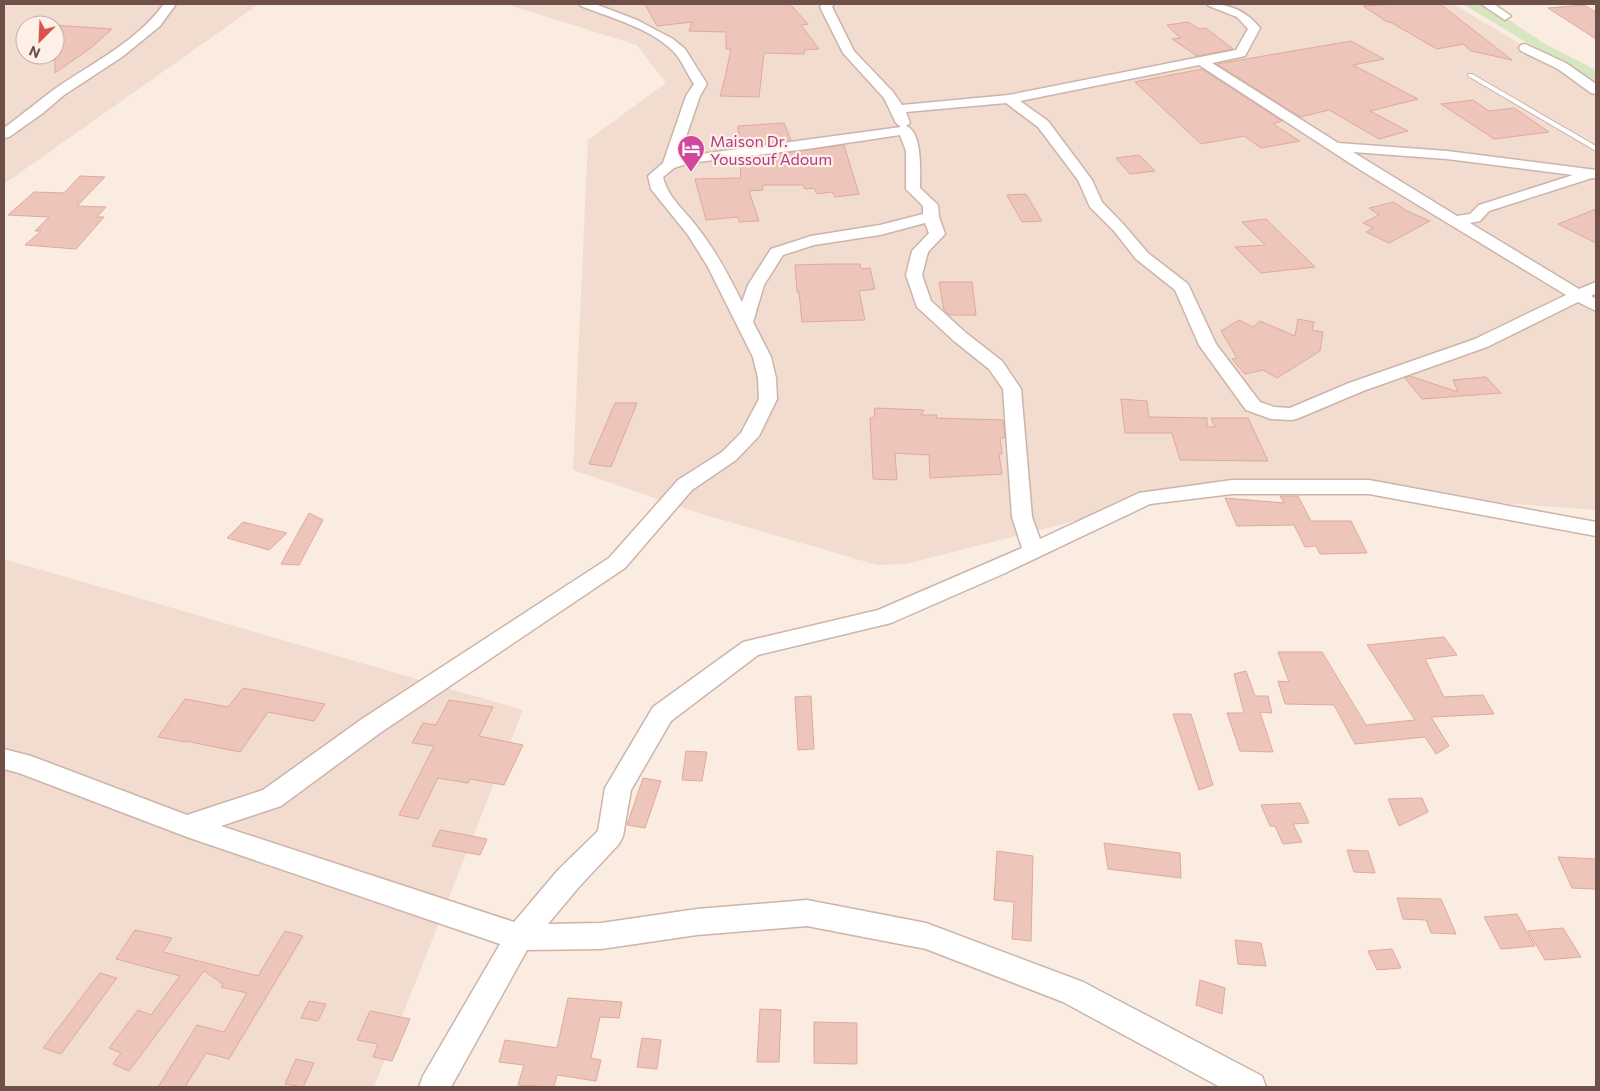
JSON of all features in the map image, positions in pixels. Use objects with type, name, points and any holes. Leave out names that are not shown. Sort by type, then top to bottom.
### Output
[{"type":"street","points":[[4,134],[38,110],[59,92],[118,54],[156,23],[170,4]]},
{"type":"street","points":[[585,4],[614,15],[666,40],[678,49],[693,75],[701,84],[693,96],[684,119],[680,138],[669,165]]},
{"type":"street","points":[[828,4],[826,8],[844,45],[854,60],[880,83],[899,109],[913,150],[914,189],[930,205],[931,217],[937,234],[920,251],[914,276],[923,303],[960,337],[996,365],[1012,389],[1022,517],[1033,550]]},
{"type":"street","points":[[899,109],[1009,98],[1241,53],[1254,28],[1241,15],[1213,4]]},
{"type":"street","points":[[1487,4],[1505,16]]},
{"type":"street","points":[[1525,48],[1562,66],[1596,90]]},
{"type":"street","points":[[1200,61],[1453,221],[1596,306]]},
{"type":"street","points":[[1009,98],[1043,124],[1085,180],[1095,204],[1119,228],[1142,256],[1182,288],[1208,345],[1253,406],[1271,413],[1292,414],[1356,387],[1481,344],[1596,287]]},
{"type":"street","points":[[187,826],[272,798],[371,726],[617,563],[685,486],[729,456],[749,436],[768,400],[767,378],[762,357],[716,267],[694,233],[658,188],[656,176],[669,165],[687,159],[808,145],[905,130]]},
{"type":"street","points":[[1333,146],[1447,155],[1595,174]]},
{"type":"street","points":[[1453,221],[1475,218],[1484,208],[1595,174]]},
{"type":"street","points":[[744,321],[756,285],[777,252],[811,241],[880,230],[931,217]]},
{"type":"street","points":[[434,1087],[519,937],[568,879],[610,836],[618,788],[662,714],[751,648],[883,617],[995,569],[1146,498],[1232,487],[1369,487],[1596,529]]},
{"type":"street","points":[[4,759],[22,763],[187,826],[519,937],[601,936],[697,922],[807,912],[926,936],[1073,992],[1251,1087]]},
{"type":"lane","points":[[1470,75],[1596,149]]},
{"type":"shaded area","points":[[4,4],[259,4],[4,184]]},
{"type":"shaded area","points":[[506,4],[1453,4],[1596,89],[1596,510],[1229,482],[905,564],[877,565],[699,513],[573,470],[588,140],[666,83],[637,45]]},
{"type":"shaded area","points":[[4,559],[523,710],[374,1087],[4,1087]]},
{"type":"green space","points":[[1463,4],[1485,4],[1545,44],[1596,70],[1596,84]]},
{"type":"building","points":[[645,4],[790,4],[808,24],[801,25],[819,49],[805,50],[804,54],[764,53],[759,97],[720,96],[731,49],[726,49],[726,32],[689,31],[692,22],[657,26]]},
{"type":"building","points":[[1440,4],[1512,60],[1471,51],[1463,44],[1437,49],[1387,22],[1363,6]]},
{"type":"building","points":[[1584,5],[1596,12],[1596,39],[1548,8]]},
{"type":"building","points":[[1188,22],[1199,29],[1206,28],[1233,49],[1197,56],[1172,39],[1180,38],[1167,25]]},
{"type":"building","points":[[65,26],[112,29],[92,47],[55,73],[55,65],[65,65]]},
{"type":"building","points":[[1351,41],[1384,59],[1353,65],[1418,99],[1370,111],[1408,131],[1379,139],[1329,110],[1300,117],[1217,64]]},
{"type":"building","points":[[1202,69],[1282,121],[1273,124],[1300,141],[1261,148],[1244,136],[1201,144],[1135,82]]},
{"type":"building","points":[[1473,100],[1489,111],[1514,108],[1549,132],[1494,139],[1441,104]]},
{"type":"building","points":[[784,123],[791,140],[739,147],[738,126]]},
{"type":"building","points":[[844,145],[859,194],[835,197],[832,192],[817,194],[814,188],[805,189],[803,185],[766,185],[762,186],[763,190],[749,191],[759,221],[739,222],[738,217],[706,220],[695,179],[741,178],[740,159]]},
{"type":"building","points":[[1139,155],[1155,171],[1130,174],[1116,158]]},
{"type":"building","points":[[80,176],[105,177],[77,206],[106,207],[97,217],[104,217],[76,249],[25,245],[41,231],[35,231],[49,217],[8,215],[34,192],[64,193]]},
{"type":"building","points":[[1026,194],[1042,221],[1022,222],[1007,195]]},
{"type":"building","points":[[1394,202],[1407,211],[1430,221],[1389,243],[1366,232],[1373,228],[1363,223],[1379,215],[1369,208]]},
{"type":"building","points":[[1596,209],[1596,243],[1558,224]]},
{"type":"building","points":[[1266,219],[1315,267],[1261,273],[1235,247],[1265,245],[1242,222]]},
{"type":"building","points":[[860,264],[861,269],[870,268],[875,289],[859,291],[865,320],[802,322],[795,265]]},
{"type":"building","points":[[939,282],[972,282],[976,315],[949,315],[944,310]]},
{"type":"building","points":[[1298,319],[1314,322],[1312,330],[1323,332],[1320,351],[1277,378],[1263,370],[1245,374],[1232,359],[1237,358],[1221,331],[1239,320],[1253,327],[1260,321],[1295,336]]},
{"type":"building","points":[[1410,376],[1458,392],[1453,380],[1486,377],[1501,393],[1422,399],[1405,378]]},
{"type":"building","points":[[1121,399],[1147,401],[1149,417],[1207,418],[1207,427],[1215,427],[1211,418],[1248,418],[1268,461],[1180,460],[1172,433],[1125,433]]},
{"type":"building","points":[[615,403],[637,403],[611,467],[589,464]]},
{"type":"building","points":[[875,408],[924,410],[921,415],[937,415],[936,418],[1003,420],[1005,438],[1000,438],[1002,454],[999,454],[1002,474],[930,478],[929,455],[895,453],[897,480],[873,479],[870,418],[874,418]]},
{"type":"building","points":[[1280,496],[1298,496],[1311,521],[1351,521],[1367,553],[1320,554],[1316,546],[1305,547],[1294,525],[1237,526],[1225,498],[1284,503]]},
{"type":"building","points":[[309,513],[323,520],[299,565],[281,564]]},
{"type":"building","points":[[243,522],[287,533],[269,550],[227,538]]},
{"type":"building","points":[[1444,637],[1457,655],[1425,659],[1444,697],[1483,695],[1494,714],[1431,717],[1449,746],[1436,754],[1425,737],[1355,744],[1334,705],[1285,704],[1278,681],[1289,682],[1278,652],[1322,652],[1366,725],[1415,720],[1367,645]]},
{"type":"building","points":[[1246,671],[1255,696],[1268,696],[1272,713],[1260,712],[1273,752],[1240,751],[1227,713],[1244,713],[1234,674]]},
{"type":"building","points":[[243,688],[325,704],[314,721],[268,712],[240,752],[158,737],[185,699],[228,707]]},
{"type":"building","points":[[811,696],[814,749],[798,750],[795,697]]},
{"type":"building","points":[[449,700],[493,707],[479,736],[523,745],[504,785],[470,779],[468,783],[438,778],[418,819],[399,815],[434,746],[412,743],[423,723],[436,725]]},
{"type":"building","points":[[1173,714],[1191,714],[1213,785],[1199,790]]},
{"type":"building","points":[[686,751],[707,752],[702,781],[682,780]]},
{"type":"building","points":[[643,778],[661,781],[645,828],[627,825]]},
{"type":"building","points":[[1422,798],[1428,812],[1399,826],[1388,799]]},
{"type":"building","points":[[1300,803],[1309,823],[1293,824],[1302,842],[1283,844],[1275,826],[1270,826],[1261,805]]},
{"type":"building","points":[[440,830],[487,839],[480,855],[432,846]]},
{"type":"building","points":[[1104,843],[1180,853],[1181,878],[1108,869]]},
{"type":"building","points":[[1347,850],[1368,851],[1375,873],[1354,872]]},
{"type":"building","points":[[997,851],[1033,856],[1031,941],[1012,939],[1014,902],[994,900]]},
{"type":"building","points":[[1558,857],[1596,859],[1596,889],[1572,888]]},
{"type":"building","points":[[1397,898],[1441,899],[1456,934],[1431,933],[1426,920],[1403,919]]},
{"type":"building","points":[[1517,914],[1535,946],[1501,949],[1484,917]]},
{"type":"building","points":[[1563,928],[1581,957],[1545,960],[1528,931]]},
{"type":"building","points":[[135,930],[172,938],[163,952],[258,976],[285,931],[303,936],[229,1059],[206,1053],[185,1087],[158,1087],[197,1025],[224,1032],[247,993],[221,987],[223,984],[204,971],[129,1071],[113,1064],[121,1053],[109,1048],[138,1010],[151,1015],[180,976],[116,959]]},
{"type":"building","points":[[1235,940],[1261,943],[1266,966],[1238,964]]},
{"type":"building","points":[[1392,949],[1401,968],[1377,970],[1368,951]]},
{"type":"building","points":[[100,973],[117,978],[61,1054],[43,1048]]},
{"type":"building","points":[[1200,980],[1225,988],[1222,1014],[1196,1005]]},
{"type":"building","points":[[568,998],[622,1002],[619,1018],[600,1017],[591,1058],[601,1060],[596,1081],[557,1075],[554,1087],[518,1085],[524,1065],[499,1062],[505,1040],[557,1048]]},
{"type":"building","points":[[309,1001],[326,1004],[318,1021],[301,1018]]},
{"type":"building","points":[[760,1009],[781,1010],[779,1062],[757,1062]]},
{"type":"building","points":[[370,1011],[410,1019],[392,1061],[373,1057],[378,1044],[357,1040]]},
{"type":"building","points":[[814,1022],[857,1023],[857,1064],[814,1063]]},
{"type":"building","points":[[642,1038],[661,1040],[657,1069],[637,1067]]},
{"type":"building","points":[[296,1059],[314,1063],[303,1087],[285,1084]]},
{"type":"place","name":"Maison Dr. Youssouf Adoum","points":[[691,173]]}]
